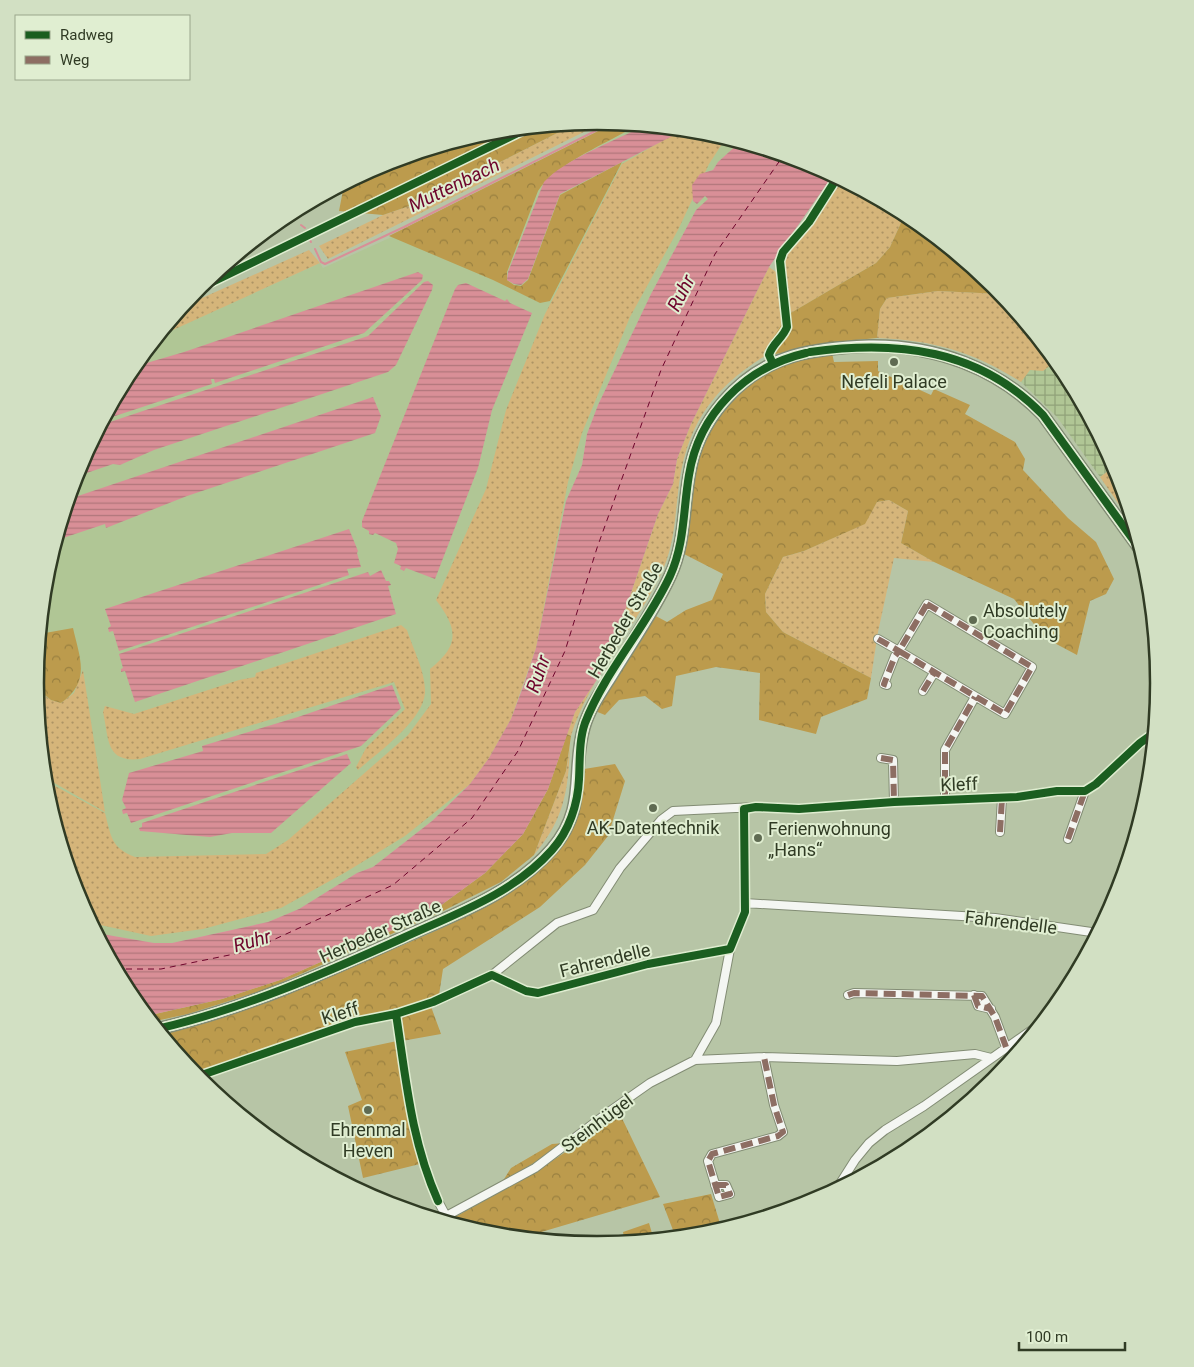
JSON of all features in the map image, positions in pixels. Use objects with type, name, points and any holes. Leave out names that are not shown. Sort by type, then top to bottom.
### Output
[{"type":"main road","name":"Herbeder Straße","points":[[164,1027],[236,1007],[276,993],[478,904],[526,874],[552,850],[564,831],[577,797],[585,724],[597,698],[660,596],[674,566],[685,523],[692,459],[703,432],[722,403],[736,388],[778,361],[810,352],[873,346],[929,352],[977,367],[1007,383],[1043,415],[1129,535]]},
{"type":"street","points":[[878,639],[899,651],[934,673],[1005,714],[1032,667],[928,604],[899,651],[895,656],[884,684],[887,685]]},
{"type":"street","points":[[924,691],[934,673]]},
{"type":"street","points":[[945,800],[944,750],[975,697]]},
{"type":"street","points":[[1068,839],[1085,791],[1096,784],[1148,738]]},
{"type":"street","points":[[881,758],[893,760],[894,802]]},
{"type":"street","name":"Kleff","points":[[205,1074],[356,1022],[396,1014],[433,1002],[492,974],[557,923],[593,910],[620,868],[668,813],[678,810],[744,809],[756,807],[799,809],[894,802],[1002,798],[1057,791],[1085,791]]},
{"type":"street","name":"Kleff","points":[[1000,832],[1002,798]]},
{"type":"street","points":[[695,1060],[716,1023],[730,949],[745,912],[744,809]]},
{"type":"street","name":"Fahrendelle","points":[[745,903],[995,918],[1091,932]]},
{"type":"street","name":"Fahrendelle","points":[[492,974],[526,991],[538,993],[648,964],[730,949]]},
{"type":"street","points":[[848,995],[854,993],[974,995],[978,1006],[991,1009],[1006,1047]]},
{"type":"street","points":[[843,1179],[870,1143],[884,1130],[924,1106],[1024,1035]]},
{"type":"street","name":"Steinhügel","points":[[447,1216],[536,1168],[650,1083],[695,1060],[764,1057],[897,1061],[975,1054],[991,1058]]},
{"type":"street","points":[[715,1185],[708,1161],[712,1154],[778,1136],[783,1132],[774,1105],[764,1057]]},
{"type":"street","points":[[438,1201],[442,1214]]},
{"type":"shaded area","points":[[587,130],[328,259],[319,246],[383,215],[421,202],[561,131]]},
{"type":"shaded area","points":[[606,130],[669,135],[734,148],[718,162],[713,170],[700,174],[705,196],[709,199],[696,210],[651,294],[598,405],[587,434],[582,465],[566,501],[536,648],[470,784],[432,821],[373,867],[357,873],[299,909],[268,922],[172,943],[154,943],[104,934],[86,895],[63,827],[48,756],[45,720],[45,647],[48,611],[63,540],[86,472],[118,407],[137,376],[172,330],[320,263],[323,268],[416,226]]},
{"type":"shaded area","points":[[672,135],[722,145],[709,164],[678,230],[630,317],[582,433],[568,482],[536,648],[511,719],[489,758],[470,784],[405,836],[346,872],[281,908],[203,929],[151,936],[100,925],[73,861],[53,785],[105,813],[113,840],[121,850],[135,857],[266,854],[288,840],[408,735],[431,704],[430,669],[447,652],[452,636],[449,620],[436,600],[486,489],[506,410],[545,314],[622,164]]},
{"type":"shaded area","points":[[835,184],[874,204],[902,221],[890,247],[876,263],[789,314],[781,263],[784,256]]},
{"type":"shaded area","points":[[309,250],[320,263],[171,331],[199,299]]},
{"type":"shaded area","points":[[769,267],[776,272],[782,303],[781,327],[778,334],[765,349],[765,356],[746,369],[715,397],[694,430],[681,470],[672,540],[664,567],[654,588],[600,674],[618,631],[658,514],[673,484],[677,459],[691,424]]},
{"type":"shaded area","points":[[938,291],[989,293],[1013,319],[1050,366],[1043,371],[1030,370],[1021,382],[970,355],[935,345],[877,338],[880,309],[887,298]]},
{"type":"shaded area","points":[[1006,311],[1036,347],[1057,376],[1076,407],[1108,471],[1100,477],[1057,417],[1021,382],[993,364],[949,345]]},
{"type":"shaded area","points":[[1108,471],[1122,509],[1100,477]]},
{"type":"shaded area","points":[[889,500],[908,511],[901,543],[934,562],[894,558],[878,632],[871,678],[783,632],[766,612],[765,594],[783,557],[804,551],[864,524],[877,502]]},
{"type":"shaded area","points":[[401,625],[407,630],[421,669],[425,685],[422,704],[398,736],[358,770],[356,767],[366,748],[405,709],[394,682],[140,759],[120,757],[114,753],[111,747],[103,712],[105,706],[134,714],[239,680],[255,677],[256,673]]},
{"type":"shaded area","points":[[83,670],[105,812],[52,782],[48,756],[44,695],[61,703],[74,693]]},
{"type":"shaded area","points":[[599,676],[579,715],[571,736],[567,734],[575,712]]},
{"type":"shaded area","points":[[570,747],[566,791],[558,817],[544,842],[534,855],[566,771]]},
{"type":"green space","points":[[600,130],[627,131],[569,163],[546,181],[538,191],[507,272],[507,280],[514,285],[521,286],[528,280],[560,195],[622,162],[550,301],[540,303],[493,280],[389,236]]},
{"type":"green space","points":[[561,131],[421,202],[383,215],[339,211],[343,192],[385,172],[454,149],[489,141]]},
{"type":"green space","points":[[902,221],[934,245],[989,293],[938,291],[887,298],[880,309],[877,338],[846,341],[765,356],[765,349],[789,314],[876,263],[890,247]]},
{"type":"green space","points":[[832,353],[834,362],[878,361],[878,371],[931,395],[934,389],[970,405],[965,414],[1015,442],[1025,459],[1023,470],[1068,518],[1096,542],[1114,579],[1106,594],[1090,601],[1077,655],[1045,638],[1014,599],[934,562],[901,543],[908,511],[889,500],[877,502],[865,524],[804,551],[783,557],[765,594],[766,612],[783,632],[871,678],[867,699],[821,717],[816,734],[759,720],[760,673],[716,667],[676,676],[672,706],[662,709],[645,696],[619,700],[605,715],[595,711],[654,615],[667,622],[686,610],[712,600],[723,574],[684,554],[695,471],[705,439],[713,424],[733,398],[759,377],[787,363]]},
{"type":"green space","points":[[73,628],[80,660],[80,678],[77,686],[61,703],[51,700],[44,695],[46,633]]},
{"type":"green space","points":[[567,734],[571,736],[566,771],[534,855],[501,882],[439,913],[267,989],[188,1014],[158,1020],[154,1014],[222,999],[280,980],[429,914],[485,873],[523,834],[548,789]]},
{"type":"green space","points":[[615,764],[625,781],[608,836],[585,865],[540,907],[443,969],[439,995],[429,1001],[441,1034],[402,1041],[396,1008],[355,1019],[202,1071],[168,1032],[245,1009],[400,946],[480,909],[518,885],[554,857],[569,835],[580,803],[584,769]]},
{"type":"green space","points":[[397,1041],[409,1114],[420,1164],[363,1178],[348,1106],[362,1100],[345,1052]]},
{"type":"green space","points":[[618,1110],[660,1197],[537,1233],[456,1218],[455,1217],[537,1171],[567,1151]]},
{"type":"green space","points":[[565,1143],[501,1184],[511,1168],[552,1144]]},
{"type":"green space","points":[[711,1194],[720,1223],[673,1231],[663,1204]]},
{"type":"green space","points":[[649,1223],[652,1234],[624,1236],[623,1232]]},
{"type":"water","points":[[633,131],[673,136],[560,194],[528,279],[521,285],[507,280],[508,272],[544,182],[564,166]]},
{"type":"water","name":"Ruhr","points":[[734,148],[775,160],[829,181],[769,267],[691,424],[677,459],[673,484],[658,514],[618,631],[600,675],[575,712],[548,789],[523,834],[485,873],[429,914],[280,980],[222,999],[154,1014],[137,991],[104,934],[154,943],[172,943],[268,922],[299,909],[357,873],[373,867],[432,821],[470,784],[489,758],[511,719],[536,648],[566,501],[582,465],[587,434],[598,405],[651,294],[696,210],[708,199],[705,196],[697,204],[693,201],[692,185],[700,174],[713,170],[718,162]]},
{"type":"water","points":[[418,272],[423,275],[422,280],[364,333],[215,383],[214,379],[211,379],[212,384],[113,417],[146,363]]},
{"type":"water","points":[[428,281],[433,285],[432,290],[396,365],[388,372],[154,450],[120,465],[113,464],[85,473],[110,422],[368,336],[424,282]]},
{"type":"water","points":[[466,283],[505,301],[507,299],[510,303],[532,313],[492,410],[478,468],[435,579],[406,568],[404,571],[400,569],[401,566],[394,563],[398,549],[396,543],[375,533],[373,535],[369,534],[369,531],[362,527],[362,521],[455,289],[458,285]]},
{"type":"water","points":[[373,397],[381,416],[375,433],[187,496],[106,528],[105,524],[64,538],[77,496]]},
{"type":"water","points":[[349,529],[358,551],[361,567],[347,569],[349,575],[119,651],[113,631],[109,632],[108,628],[111,626],[105,609]]},
{"type":"water","points":[[381,570],[386,581],[389,581],[391,585],[388,586],[396,614],[135,702],[125,671],[121,672],[123,668],[119,654],[368,572],[370,576]]},
{"type":"water","points":[[392,685],[401,708],[361,746],[131,823],[127,813],[123,814],[122,810],[126,808],[122,800],[129,773],[203,751],[202,746],[298,717]]},
{"type":"water","points":[[347,754],[351,763],[271,833],[232,833],[210,837],[140,831],[139,828],[142,827],[142,823]]},
{"type":"waterway","name":"Muttenbach","points":[[315,249],[321,262],[325,264],[404,227],[597,130]]},
{"type":"waterway","name":"Muttenbach","points":[[301,225],[305,228]]},
{"type":"waterway","name":"Muttenbach","points":[[308,237],[311,242]]},
{"type":"ferry route","points":[[124,969],[161,969],[249,951],[393,885],[472,818],[518,751],[565,651],[597,548],[661,370],[715,254],[779,161]]},
{"type":"railway","points":[[234,266],[494,140]]},
{"type":"marked path","points":[[927,604],[1032,667],[1005,714],[899,651],[927,604]]},
{"type":"marked path","points":[[878,639],[899,651],[895,656],[884,684],[887,685]]},
{"type":"marked path","points":[[923,691],[934,673]]},
{"type":"marked path","points":[[945,800],[945,750],[975,697]]},
{"type":"marked path","points":[[881,758],[893,760],[894,802]]},
{"type":"marked path","points":[[1068,839],[1085,791]]},
{"type":"marked path","points":[[1000,832],[1002,798]]},
{"type":"marked path","points":[[848,995],[854,993],[982,996],[995,1017],[1006,1047]]},
{"type":"marked path","points":[[974,995],[978,1006],[991,1009]]},
{"type":"marked path","points":[[715,1185],[726,1185],[730,1194],[719,1197],[708,1161],[712,1154],[778,1136],[783,1132],[774,1105],[764,1057]]},
{"type":"cycle path","points":[[222,277],[508,138]]},
{"type":"cycle path","points":[[773,364],[769,355],[770,351],[787,327],[780,261],[783,252],[809,222],[834,183]]},
{"type":"cycle path","points":[[810,352],[843,349],[906,349],[936,354],[964,363],[992,376],[1018,393],[1043,415],[1129,535]]},
{"type":"cycle path","points":[[164,1027],[189,1021],[282,990],[443,920],[482,902],[520,879],[552,850],[568,826],[574,807],[578,788],[583,730],[593,704],[603,685],[661,595],[675,564],[681,539],[689,475],[694,453],[703,432],[715,413],[745,381],[764,369],[806,353]]},
{"type":"cycle path","points":[[205,1074],[355,1022],[396,1014],[433,1002],[492,975],[526,991],[538,993],[648,964],[730,949],[745,912],[744,809],[756,807],[799,809],[894,802],[1017,797],[1057,791],[1085,791],[1096,784],[1148,738]]},
{"type":"cycle path","points":[[396,1014],[415,1132],[421,1155],[438,1201]]},
{"type":"place","name":"Nefeli Palace","points":[[894,362]]},
{"type":"place","name":"Absolutely Coaching","points":[[973,620]]},
{"type":"place","name":"AK-Datentechnik","points":[[653,808]]},
{"type":"place","name":"Ferienwohnung „Hans“","points":[[758,838]]},
{"type":"place","name":"Ehrenmal Heven","points":[[368,1110]]}]
